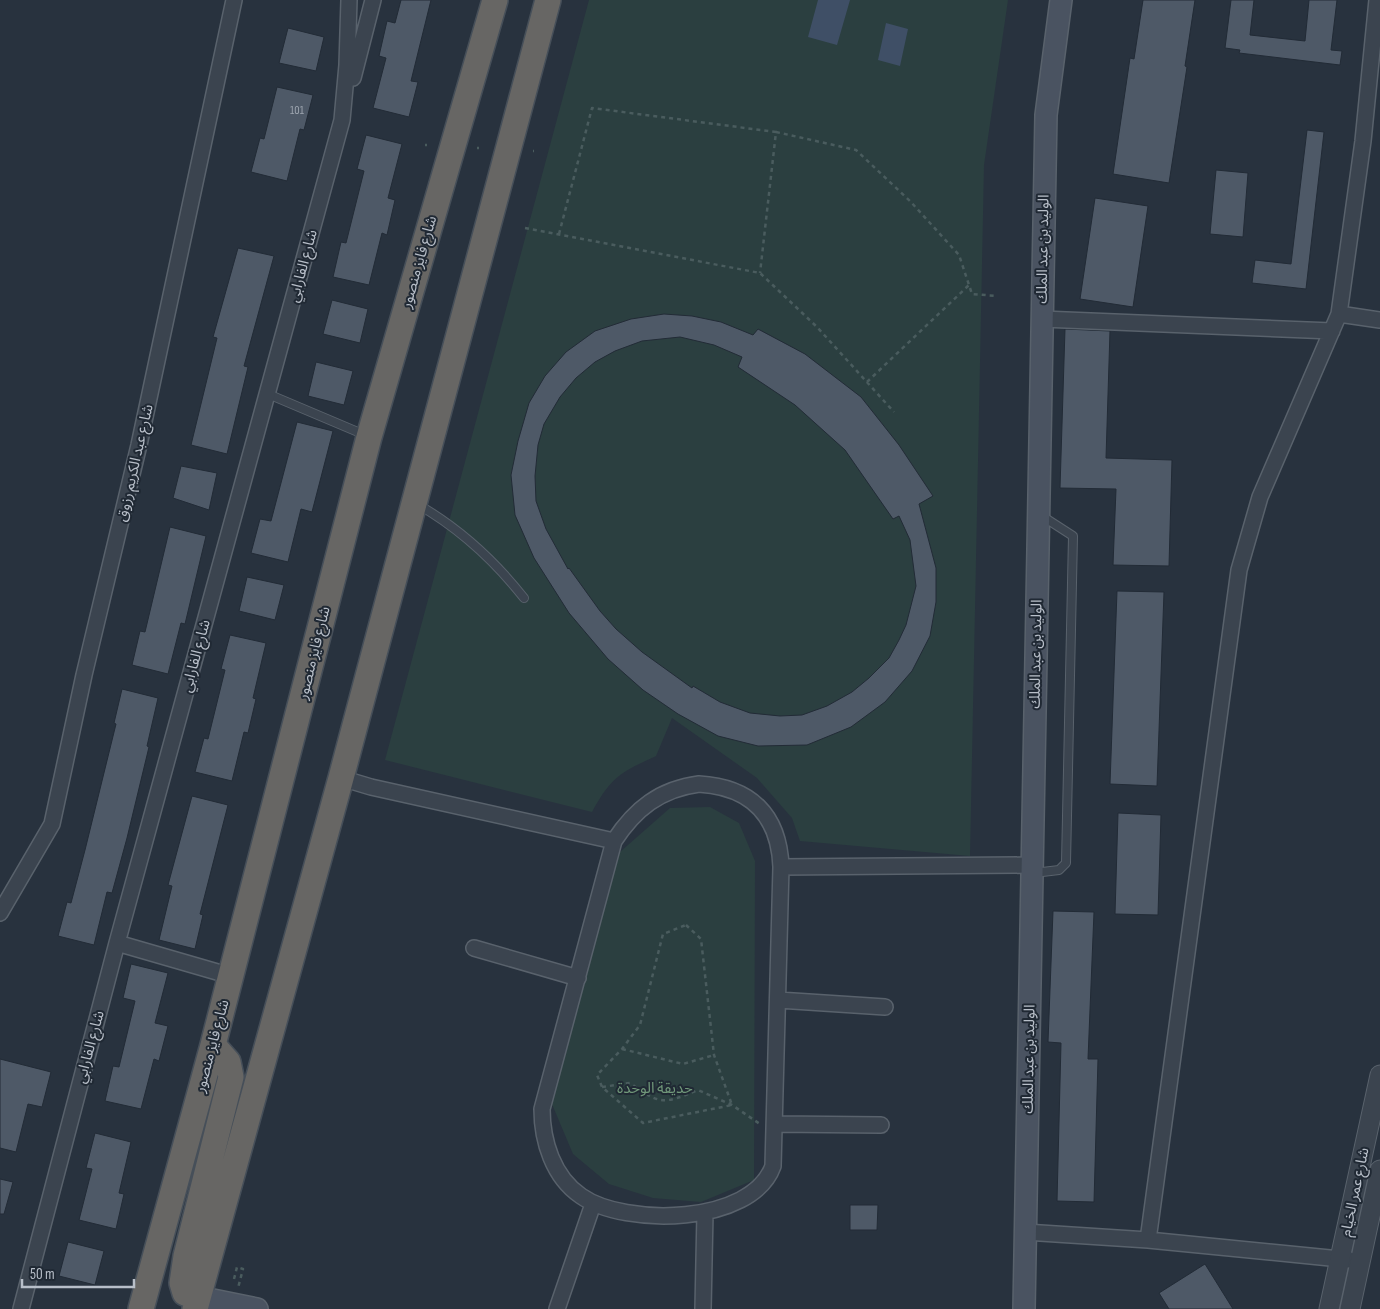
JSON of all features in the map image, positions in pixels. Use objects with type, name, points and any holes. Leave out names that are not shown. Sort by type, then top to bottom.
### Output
[{"type":"highway","name":"شارع فايز منصور","points":[[140,1309],[213,1045],[369,437],[495,0]]},
{"type":"highway","points":[[213,1045],[224,1055],[231,1077],[186,1256],[182,1283],[186,1293],[197,1303],[340,778],[548,0]]},
{"type":"main road","name":"الوليد بن عبد الملك","points":[[1023,1307],[1046,115],[1061,0]]},
{"type":"main road","points":[[197,1303],[234,1304],[257,1309]]},
{"type":"street","name":"شارع عبد الكريم رزوق","points":[[0,913],[52,824],[84,675],[144,426],[234,0]]},
{"type":"street","name":"شارع الفارابي","points":[[21,1309],[117,943],[342,120],[347,65],[349,0]]},
{"type":"street","points":[[342,120],[373,0]]},
{"type":"street","points":[[1148,1240],[1239,570],[1260,497],[1339,314],[1363,141],[1377,0]]},
{"type":"street","points":[[1339,314],[1380,320]]},
{"type":"street","points":[[1042,319],[1332,331]]},
{"type":"street","points":[[340,778],[371,787],[614,842]]},
{"type":"street","points":[[699,784],[715,785],[746,797],[770,820],[779,843],[781,867],[773,1166],[766,1180],[755,1191],[705,1213],[691,1216],[661,1216],[622,1212],[593,1204],[568,1185],[559,1172],[547,1147],[542,1122],[542,1109],[614,842],[641,809],[666,791],[699,784]]},
{"type":"street","points":[[781,867],[1032,869]]},
{"type":"street","points":[[117,943],[231,976]]},
{"type":"street","points":[[474,948],[578,978]]},
{"type":"street","points":[[778,1000],[885,1007]]},
{"type":"street","name":"شارع عمر الخيام","points":[[1329,1309],[1380,1075]]},
{"type":"street","points":[[775,1129],[881,1125]]},
{"type":"street","name":"شارع عمر الخيام","points":[[1350,1309],[1378,1195],[1380,1170]]},
{"type":"street","points":[[1356,1190],[1378,1195]]},
{"type":"street","points":[[557,1309],[593,1204]]},
{"type":"street","points":[[702,1309],[705,1213]]},
{"type":"street","points":[[1025,1232],[1148,1240],[1340,1258],[1360,1262]]},
{"type":"lane","points":[[268,394],[369,437]]},
{"type":"lane","points":[[413,502],[446,522],[479,548],[524,598]]},
{"type":"lane","points":[[1032,869],[1059,870],[1066,862],[1073,536],[1039,514]]},
{"type":"path","points":[[559,234],[592,108],[776,132],[856,150],[910,200],[959,255],[972,294],[997,296]]},
{"type":"path","points":[[760,273],[776,132]]},
{"type":"path","points":[[526,228],[760,273],[817,327],[894,412]]},
{"type":"path","points":[[867,382],[969,284]]},
{"type":"path","points":[[686,925],[701,939],[714,1055],[732,1105],[643,1123],[602,1087],[597,1075],[622,1049],[640,1025],[663,934],[686,925]]},
{"type":"path","points":[[622,1049],[682,1064],[714,1055]]},
{"type":"path","points":[[602,1087],[630,1083],[655,1100],[679,1098],[698,1090],[732,1105],[775,1129]]},
{"type":"path","points":[[234,1279],[237,1267],[243,1269],[234,1304]]},
{"type":"green space","points":[[589,0],[1008,0],[984,165],[970,856],[800,841],[792,818],[757,778],[672,718],[656,756],[625,772],[611,783],[592,812],[385,760]]},
{"type":"green space","name":"حديقة الوحدة","points":[[710,807],[739,823],[755,861],[754,1180],[701,1202],[653,1198],[609,1184],[573,1154],[549,1097],[620,852],[670,808]]},
{"type":"water","points":[[818,0],[850,0],[837,45],[808,37]]},
{"type":"water","points":[[886,23],[908,29],[900,66],[878,60]]},
{"type":"building","points":[[401,0],[431,0],[411,81],[418,82],[409,117],[373,108],[386,58],[379,56],[387,21],[395,23]]},
{"type":"building","points":[[1143,0],[1195,0],[1185,66],[1187,67],[1169,183],[1113,174],[1130,58],[1134,59]]},
{"type":"building","points":[[1231,0],[1254,0],[1250,35],[1305,41],[1309,0],[1337,0],[1331,50],[1342,51],[1340,65],[1239,53],[1240,50],[1225,48]]},
{"type":"building","points":[[288,28],[324,37],[316,71],[279,63]]},
{"type":"building","points":[[277,87],[313,95],[304,130],[300,129],[287,181],[251,172],[260,138],[264,139]]},
{"type":"building","points":[[1307,130],[1324,132],[1306,289],[1252,283],[1255,260],[1291,264]]},
{"type":"building","points":[[366,135],[402,144],[388,198],[395,200],[387,235],[382,233],[369,285],[333,277],[341,242],[346,243],[364,171],[357,169]]},
{"type":"building","points":[[1216,170],[1248,173],[1243,237],[1210,234]]},
{"type":"building","points":[[1095,198],[1148,206],[1133,307],[1080,299]]},
{"type":"building","points":[[238,248],[274,256],[244,366],[248,367],[227,454],[191,445],[217,338],[213,337]]},
{"type":"building","points":[[332,300],[368,309],[360,343],[323,334]]},
{"type":"building","points":[[664,314],[692,316],[721,322],[753,335],[758,329],[805,354],[861,397],[899,445],[933,496],[919,504],[936,568],[936,602],[930,636],[912,671],[885,702],[851,727],[807,745],[758,746],[718,736],[678,714],[643,690],[608,659],[569,613],[534,558],[515,515],[511,475],[529,403],[545,376],[566,352],[595,331],[631,319]],"holes":[[[680,337],[714,345],[742,357],[738,367],[795,405],[845,450],[893,519],[899,516],[910,540],[916,586],[906,625],[889,658],[852,692],[827,706],[802,715],[780,716],[750,713],[720,702],[693,686],[692,688],[642,652],[616,629],[568,569],[546,529],[536,501],[535,476],[538,445],[544,424],[560,397],[576,378],[595,362],[615,351],[642,341]]]},
{"type":"building","points":[[1065,329],[1110,331],[1106,458],[1172,460],[1169,566],[1113,565],[1116,489],[1060,488]]},
{"type":"building","points":[[316,362],[353,371],[344,405],[308,396]]},
{"type":"building","points":[[297,422],[333,431],[312,512],[301,509],[288,562],[251,553],[260,519],[271,521]]},
{"type":"building","points":[[181,466],[217,473],[209,510],[173,498]]},
{"type":"building","points":[[170,527],[206,536],[185,624],[181,623],[168,674],[132,665],[140,631],[145,632]]},
{"type":"building","points":[[247,577],[284,585],[275,620],[239,611]]},
{"type":"building","points":[[1117,591],[1164,592],[1157,786],[1110,784]]},
{"type":"building","points":[[230,635],[266,643],[253,698],[256,699],[248,733],[244,732],[232,781],[195,772],[204,738],[208,739],[225,670],[221,669]]},
{"type":"building","points":[[122,689],[158,698],[147,746],[149,747],[127,838],[112,893],[107,892],[94,945],[58,936],[67,902],[71,903],[85,850],[116,724],[114,723]]},
{"type":"building","points":[[192,796],[228,805],[200,914],[203,915],[195,949],[159,940],[172,886],[168,885]]},
{"type":"building","points":[[1118,813],[1161,815],[1158,915],[1115,914]]},
{"type":"building","points":[[1053,911],[1094,912],[1088,1059],[1098,1059],[1094,1202],[1057,1201],[1061,1043],[1048,1042]]},
{"type":"building","points":[[131,964],[168,973],[155,1023],[168,1026],[159,1061],[154,1059],[141,1109],[105,1101],[113,1066],[119,1067],[135,1001],[123,998]]},
{"type":"building","points":[[0,1059],[51,1072],[42,1107],[28,1104],[16,1152],[0,1148]]},
{"type":"building","points":[[95,1133],[131,1142],[119,1193],[124,1194],[116,1229],[79,1220],[92,1169],[86,1168]]},
{"type":"building","points":[[0,1179],[13,1182],[4,1214],[0,1214]]},
{"type":"building","points":[[850,1205],[878,1205],[877,1230],[850,1230]]},
{"type":"building","points":[[68,1242],[104,1251],[95,1285],[59,1276]]},
{"type":"building","points":[[1205,1264],[1233,1309],[1169,1309],[1159,1293]]}]
